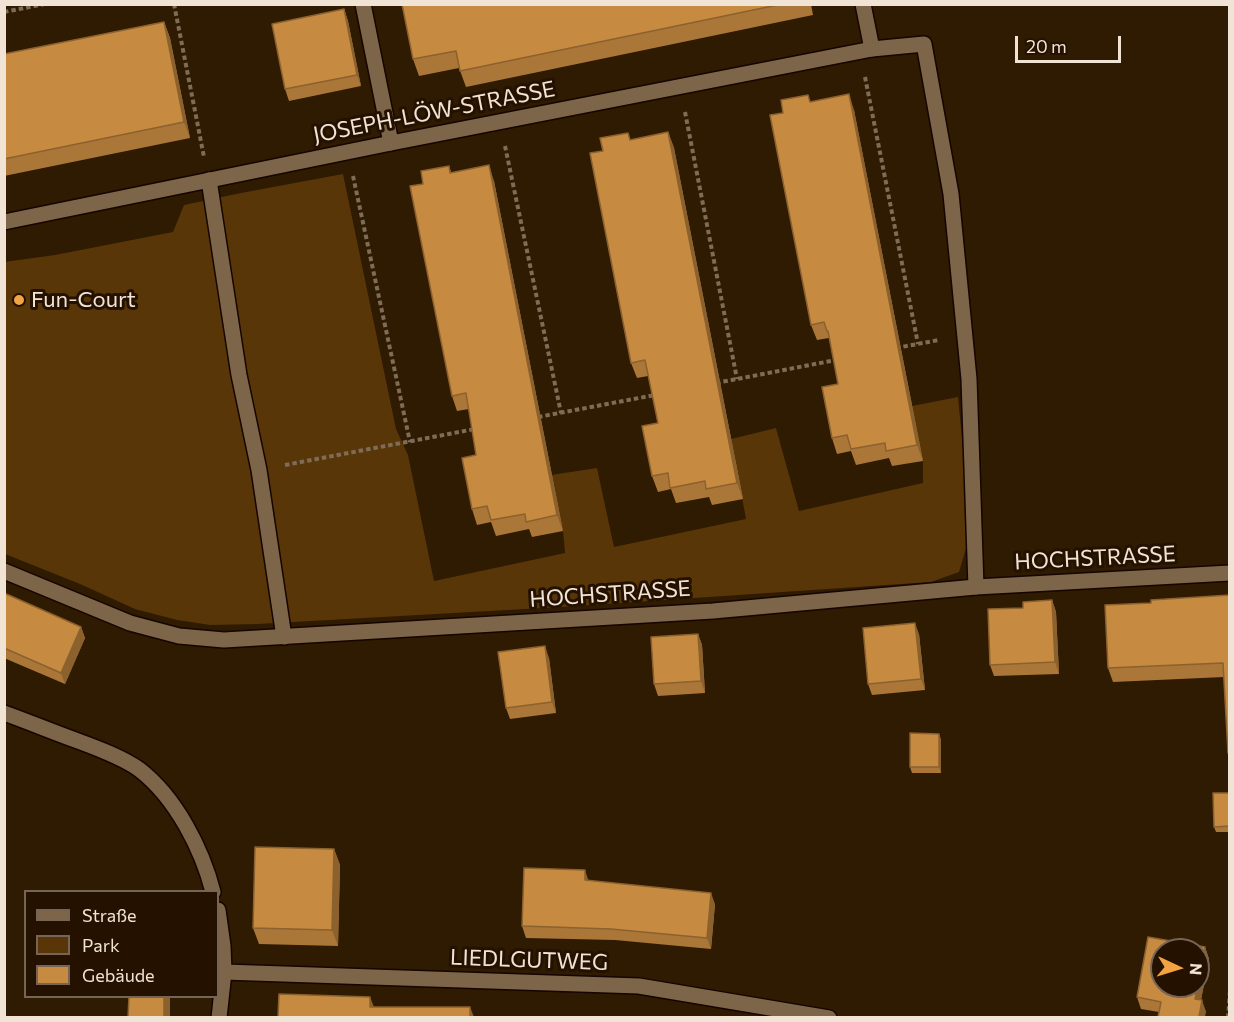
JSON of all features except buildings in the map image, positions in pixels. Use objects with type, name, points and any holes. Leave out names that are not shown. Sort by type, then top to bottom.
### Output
[{"type":"street","points":[[363,4],[391,143]]},
{"type":"street","points":[[863,4],[866,50]]},
{"type":"street","name":"JOSEPH-LÖW-STRASSE","points":[[4,222],[500,121],[866,50],[924,44],[951,194],[969,379],[976,587]]},
{"type":"street","points":[[209,180],[239,375],[259,470],[284,637]]},
{"type":"street","name":"HOCHSTRASSE","points":[[4,571],[130,623],[179,636],[224,640],[713,610],[976,587],[1230,573]]},
{"type":"street","points":[[4,713],[103,751],[139,769],[158,786],[177,811],[198,848],[213,890]]},
{"type":"street","points":[[219,917],[224,972],[219,1017]]},
{"type":"street","name":"LIEDLGUTWEG","points":[[224,972],[639,986],[829,1017]]},
{"type":"path","points":[[4,12],[45,4]]},
{"type":"path","points":[[174,4],[209,180]]},
{"type":"path","points":[[866,50],[918,344]]},
{"type":"path","points":[[680,87],[737,379]]},
{"type":"path","points":[[500,121],[561,413]]},
{"type":"path","points":[[348,152],[410,442]]},
{"type":"path","points":[[890,350],[939,340],[940,351]]},
{"type":"path","points":[[709,384],[836,360]]},
{"type":"path","points":[[530,419],[655,394]]},
{"type":"path","points":[[259,470],[476,429]]},
{"type":"path","points":[[1228,1017],[1230,990]]},
{"type":"green space","points":[[343,174],[396,429],[408,455],[434,581],[565,553],[563,531],[551,475],[597,468],[614,547],[746,519],[731,439],[776,428],[799,511],[923,483],[923,461],[912,406],[958,397],[968,501],[967,545],[959,572],[931,582],[561,607],[210,625],[177,620],[135,609],[5,554],[4,262],[55,255],[173,232],[184,205]]},
{"type":"place","name":"Fun-Court","points":[[19,300]]}]
